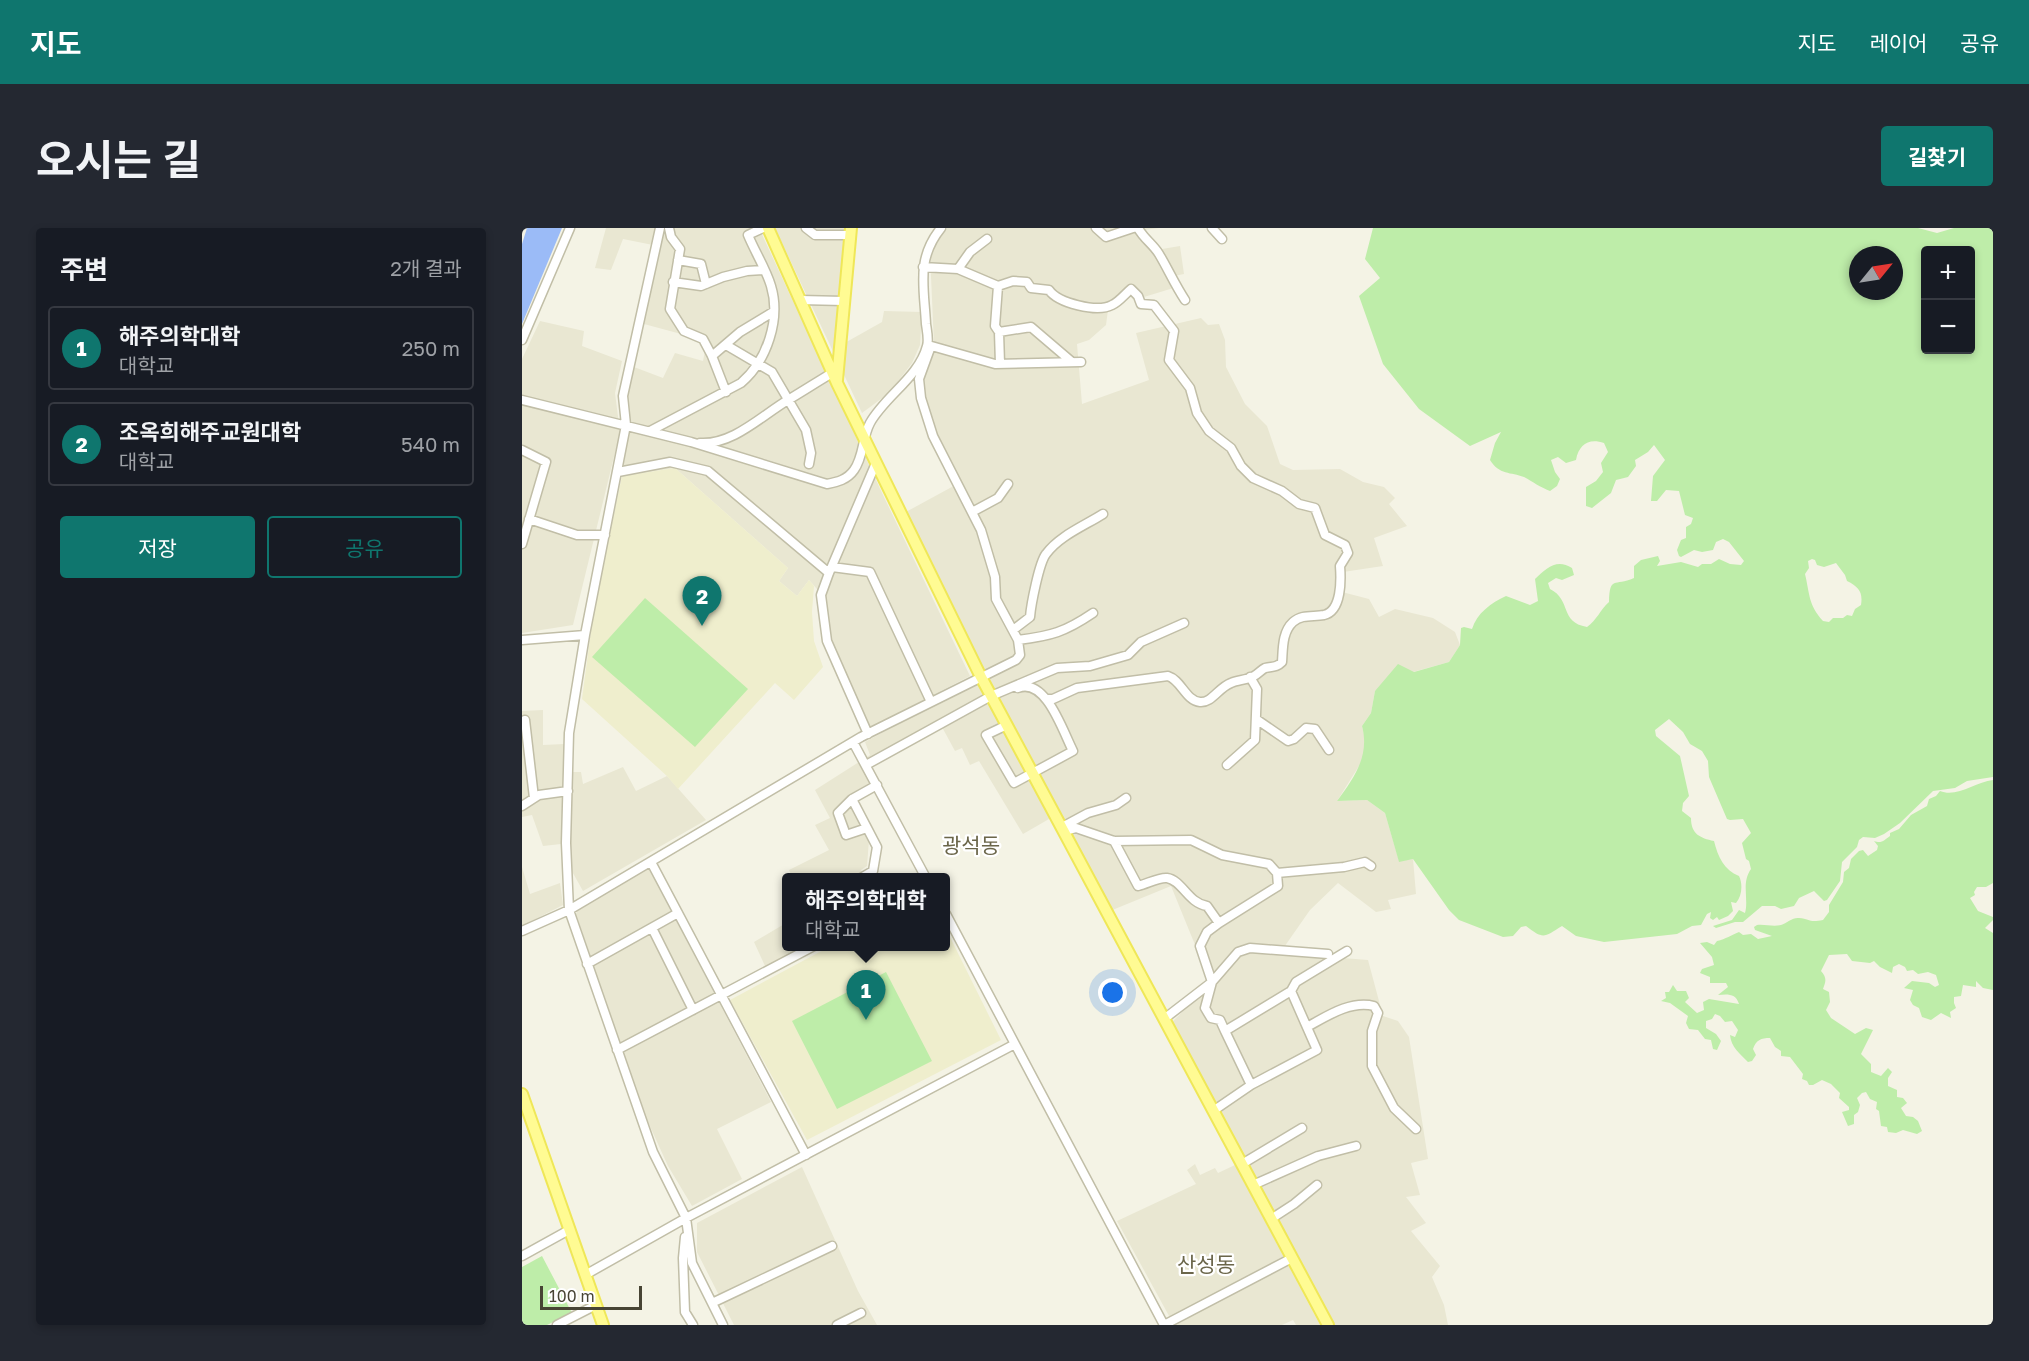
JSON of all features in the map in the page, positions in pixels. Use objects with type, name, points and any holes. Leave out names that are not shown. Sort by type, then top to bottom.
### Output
[{"type":"main road","points":[[765,228],[834,378],[981,677],[1328,1325]]},
{"type":"main road","points":[[834,378],[850,232]]},
{"type":"main road","points":[[522,1094],[603,1325]]},
{"type":"street","points":[[522,340],[570,228]]},
{"type":"street","points":[[660,228],[623,396],[626,425],[585,635],[569,733],[566,843],[568,910],[653,1152],[686,1218],[692,1263],[723,1325]]},
{"type":"street","points":[[669,228],[671,237],[680,249],[670,309],[684,331],[703,339],[726,392]]},
{"type":"street","points":[[650,431],[726,392],[753,374],[767,348],[774,312],[771,287],[748,235],[765,228]]},
{"type":"street","points":[[806,228],[815,235],[850,232]]},
{"type":"street","points":[[522,931],[568,910],[853,742],[1016,660],[1020,655],[1018,640],[996,599],[995,577],[981,530],[933,436],[921,398],[919,379],[929,346],[923,267],[925,253],[941,228]]},
{"type":"street","points":[[1096,228],[1106,237],[1133,228]]},
{"type":"street","points":[[1138,228],[1144,238],[1158,251],[1169,275],[1185,300]]},
{"type":"street","points":[[1212,228],[1222,239]]},
{"type":"street","points":[[958,269],[970,252],[987,239]]},
{"type":"street","points":[[678,260],[701,264],[706,284]]},
{"type":"street","points":[[923,267],[958,269],[998,286],[1013,281],[1027,282],[1031,288],[1049,290],[1053,297],[1085,308],[1111,306],[1131,290],[1138,296],[1141,304],[1154,305],[1174,331],[1169,360],[1190,388],[1197,413],[1209,431],[1230,448],[1241,466],[1253,478],[1282,491],[1299,504],[1315,508],[1325,535],[1345,545],[1348,553],[1340,566],[1342,583],[1333,609],[1327,614],[1303,616],[1292,623],[1284,639],[1282,662],[1219,689],[1210,700],[1201,702],[1193,700],[1174,678],[1168,676],[1077,688],[1053,699],[1047,699]]},
{"type":"street","points":[[674,282],[700,286],[723,277],[747,271],[764,270]]},
{"type":"street","points":[[998,286],[995,326],[999,332],[1000,364]]},
{"type":"street","points":[[800,300],[844,301]]},
{"type":"street","points":[[712,356],[740,332],[774,312]]},
{"type":"street","points":[[929,346],[1000,364],[1077,362],[1031,327],[999,332]]},
{"type":"street","points":[[726,345],[772,372],[806,430],[811,453],[809,464]]},
{"type":"street","points":[[522,400],[691,442],[826,484],[844,480],[854,470],[862,450],[863,438],[871,421],[920,363],[929,346]]},
{"type":"street","points":[[691,442],[707,443],[725,438],[744,429],[788,400],[834,378]]},
{"type":"street","points":[[522,450],[546,462],[522,544]]},
{"type":"street","points":[[618,472],[670,462],[708,471],[830,570],[870,572],[931,702]]},
{"type":"street","points":[[868,734],[827,641],[821,595],[876,463]]},
{"type":"street","points":[[972,512],[998,498],[1008,484]]},
{"type":"street","points":[[1013,630],[1030,617],[1033,592],[1038,583],[1045,555],[1062,539],[1103,514]]},
{"type":"street","points":[[529,519],[578,535],[605,535]]},
{"type":"street","points":[[1018,640],[1051,636],[1073,627],[1093,613]]},
{"type":"street","points":[[866,765],[1057,668],[1090,666],[1128,656],[1141,642],[1184,623]]},
{"type":"street","points":[[522,640],[585,635]]},
{"type":"street","points":[[1227,765],[1254,740],[1257,689],[1251,677]]},
{"type":"street","points":[[993,699],[1022,686],[1036,688],[1047,699],[1073,751],[1014,783],[986,735],[1007,725]]},
{"type":"street","points":[[1256,719],[1288,741],[1294,739],[1306,728],[1316,729],[1329,750]]},
{"type":"street","points":[[525,720],[534,798]]},
{"type":"street","points":[[853,742],[923,873]]},
{"type":"street","points":[[867,828],[846,835],[838,813],[852,800],[877,785]]},
{"type":"street","points":[[522,806],[539,795],[568,791]]},
{"type":"street","points":[[1063,829],[1088,813],[1116,804],[1126,798]]},
{"type":"street","points":[[852,800],[877,848],[873,871],[870,873]]},
{"type":"street","points":[[1063,829],[1076,828],[1114,841],[1191,840],[1222,855],[1269,864],[1277,873],[1278,886],[1207,932],[1200,946],[1212,982],[1205,1008],[1211,1018],[1220,1020],[1251,1085]]},
{"type":"street","points":[[1114,841],[1138,886],[1167,878],[1174,881],[1198,904],[1208,906],[1219,923]]},
{"type":"street","points":[[651,862],[806,1155]]},
{"type":"street","points":[[1277,873],[1344,867],[1365,862],[1371,866]]},
{"type":"street","points":[[587,964],[678,914]]},
{"type":"street","points":[[950,923],[1164,1325],[1292,1258]]},
{"type":"street","points":[[652,928],[693,1010]]},
{"type":"street","points":[[1164,1019],[1212,982],[1238,952],[1250,948],[1328,954]]},
{"type":"street","points":[[617,1050],[805,951]]},
{"type":"street","points":[[1225,1031],[1292,991],[1296,982],[1347,951]]},
{"type":"street","points":[[1213,1111],[1251,1085],[1317,1050],[1292,991]]},
{"type":"street","points":[[1307,1028],[1335,1012],[1365,1004],[1374,1006],[1378,1013],[1372,1031],[1372,1066],[1394,1108],[1416,1129]]},
{"type":"street","points":[[585,1275],[686,1218],[1015,1044]]},
{"type":"street","points":[[1242,1164],[1302,1128]]},
{"type":"street","points":[[1253,1185],[1318,1156],[1356,1146]]},
{"type":"street","points":[[1271,1219],[1317,1185]]},
{"type":"street","points":[[686,1218],[683,1258],[685,1312],[693,1325]]},
{"type":"street","points":[[522,1256],[569,1230]]},
{"type":"street","points":[[712,1303],[832,1246]]},
{"type":"street","points":[[557,1325],[596,1305]]},
{"type":"street","points":[[837,1325],[861,1313]]},
{"type":"shaded area","points":[[606,228],[759,228],[970,676],[869,728],[831,641],[824,597],[809,580],[797,596],[779,581],[788,568],[675,468],[622,476],[630,419],[627,397],[634,367],[663,378],[675,353],[703,361],[707,341],[644,324],[658,246],[623,239],[611,270],[595,268]]},
{"type":"shaded area","points":[[775,228],[849,228],[834,349],[882,322],[884,311],[922,312],[920,345],[912,363],[889,393],[862,413]]},
{"type":"shaded area","points":[[947,228],[1159,228],[1144,230],[1162,249],[1180,246],[1184,274],[1174,276],[1180,286],[1144,297],[1134,286],[1109,302],[1106,325],[1089,340],[1077,344],[1082,404],[1149,380],[1136,333],[1201,318],[1208,325],[1219,324],[1225,340],[1226,367],[1245,404],[1267,426],[1280,464],[1293,470],[1340,469],[1363,482],[1384,487],[1395,498],[1389,504],[1407,526],[1374,538],[1383,566],[1343,572],[1342,592],[1369,599],[1379,617],[1395,609],[1433,618],[1455,632],[1460,645],[1449,662],[1413,672],[1375,691],[1371,713],[1362,726],[1365,738],[1364,758],[1337,801],[1367,800],[1385,813],[1399,861],[1413,859],[1416,894],[1388,900],[1391,909],[1376,912],[1338,883],[1310,910],[1280,953],[1368,960],[1383,1016],[1398,1021],[1409,1037],[1428,1159],[1411,1163],[1420,1195],[1406,1197],[1426,1223],[1411,1231],[1440,1266],[1432,1277],[1444,1305],[1448,1325],[1335,1325],[1171,1023],[1211,984],[1171,886],[1110,911],[1056,815],[1023,834],[979,761],[970,765],[962,748],[955,751],[942,727],[869,763],[876,779],[849,795],[869,840],[867,866],[861,870],[862,873],[790,873],[789,870],[829,850],[815,825],[830,818],[815,790],[870,755],[865,742],[976,682],[980,670],[904,513],[961,482],[938,438],[925,399],[922,381],[934,344],[930,254]]},
{"type":"shaded area","points":[[540,321],[584,331],[582,346],[622,361],[615,393],[620,432],[573,625],[522,633],[522,359]]},
{"type":"shaded area","points":[[675,468],[788,568],[779,581],[797,596],[809,580],[814,586],[812,612],[814,641],[823,667],[794,700],[775,683],[678,789],[667,776],[582,699],[594,608],[622,476]]},
{"type":"shaded area","points":[[543,710],[543,745],[564,744],[561,844],[543,846],[532,815],[522,817],[522,711]]},
{"type":"shaded area","points":[[623,767],[636,791],[667,776],[706,820],[583,891],[569,866],[572,772],[581,772],[583,784]]},
{"type":"shaded area","points":[[522,867],[530,894],[560,883],[563,905],[522,926]]},
{"type":"shaded area","points":[[646,868],[650,870],[771,1102],[717,1129],[742,1179],[692,1206],[668,1166],[644,1113],[576,914],[579,907]]},
{"type":"shaded area","points":[[782,925],[782,951],[798,951],[765,966],[754,942]]},
{"type":"shaded area","points":[[950,937],[1001,1040],[807,1140],[730,1000],[822,951],[950,951]]},
{"type":"shaded area","points":[[1195,1164],[1200,1175],[1215,1168],[1218,1173],[1235,1165],[1320,1325],[1296,1325],[1293,1320],[1282,1325],[1174,1325],[1117,1221],[1196,1184],[1187,1170]]},
{"type":"shaded area","points":[[802,1167],[858,1291],[877,1325],[734,1325],[697,1252],[697,1223]]},
{"type":"green space","points":[[1373,228],[1918,228],[1937,233],[1954,228],[1993,228],[1993,777],[1967,781],[1955,788],[1933,791],[1900,823],[1884,834],[1875,838],[1863,837],[1859,840],[1857,847],[1842,862],[1840,881],[1827,900],[1824,901],[1814,891],[1799,898],[1794,906],[1781,909],[1775,906],[1762,906],[1743,922],[1716,928],[1713,926],[1732,920],[1739,910],[1745,913],[1746,880],[1751,869],[1742,843],[1751,833],[1743,819],[1727,819],[1709,777],[1708,761],[1702,751],[1690,744],[1683,732],[1669,719],[1655,730],[1656,736],[1680,756],[1689,796],[1683,803],[1682,811],[1691,818],[1697,834],[1714,841],[1722,862],[1740,879],[1740,897],[1736,903],[1731,902],[1733,911],[1728,916],[1719,920],[1717,917],[1713,920],[1710,918],[1711,912],[1707,914],[1701,925],[1692,926],[1677,934],[1604,942],[1576,936],[1562,926],[1551,933],[1541,935],[1526,926],[1521,927],[1513,936],[1503,937],[1459,920],[1449,910],[1413,859],[1399,862],[1385,813],[1367,800],[1337,801],[1359,766],[1364,747],[1362,726],[1371,713],[1375,691],[1398,664],[1414,672],[1449,662],[1460,645],[1461,628],[1472,629],[1481,613],[1500,599],[1506,596],[1530,605],[1538,601],[1535,579],[1543,571],[1557,564],[1572,568],[1574,575],[1562,580],[1556,578],[1548,583],[1550,589],[1561,599],[1572,620],[1587,627],[1609,602],[1612,585],[1634,578],[1634,566],[1641,560],[1658,556],[1660,561],[1657,566],[1681,562],[1698,567],[1702,564],[1711,564],[1719,559],[1730,564],[1741,565],[1744,561],[1729,542],[1723,539],[1716,542],[1713,550],[1702,552],[1694,550],[1679,556],[1677,550],[1681,540],[1686,538],[1686,527],[1691,524],[1693,518],[1685,515],[1679,491],[1666,490],[1657,501],[1651,501],[1653,476],[1665,460],[1654,445],[1635,460],[1636,466],[1628,477],[1616,480],[1611,493],[1592,508],[1586,506],[1586,487],[1596,481],[1603,472],[1601,463],[1608,452],[1604,443],[1594,441],[1582,446],[1576,460],[1566,463],[1558,457],[1551,460],[1560,479],[1557,486],[1550,491],[1524,477],[1501,471],[1494,465],[1490,460],[1501,432],[1470,446],[1419,409],[1383,364],[1359,296],[1380,278],[1365,259]],"holes":[[[1812,559],[1817,565],[1824,567],[1836,563],[1847,581],[1855,585],[1861,593],[1861,605],[1855,609],[1852,616],[1833,618],[1829,622],[1823,621],[1818,615],[1810,599],[1805,574],[1809,568],[1808,561]]]},
{"type":"green space","points":[[645,598],[748,689],[695,747],[592,657]]},
{"type":"green space","points":[[1993,780],[1993,883],[1986,887],[1977,887],[1975,895],[1970,898],[1978,911],[1993,917],[1985,928],[1993,933],[1993,990],[1983,988],[1976,981],[1976,987],[1963,985],[1961,996],[1954,997],[1956,1008],[1950,1012],[1951,1018],[1941,1013],[1931,1020],[1922,1017],[1919,1008],[1910,1000],[1913,990],[1904,988],[1912,981],[1929,983],[1935,987],[1939,985],[1936,975],[1928,972],[1918,974],[1913,970],[1907,971],[1899,964],[1893,967],[1892,973],[1874,961],[1870,963],[1852,961],[1847,954],[1829,955],[1821,971],[1825,980],[1823,989],[1829,992],[1830,1002],[1826,1010],[1831,1018],[1855,1034],[1866,1028],[1873,1030],[1861,1054],[1871,1064],[1871,1072],[1881,1076],[1888,1068],[1892,1072],[1888,1078],[1888,1086],[1897,1090],[1897,1097],[1903,1098],[1907,1103],[1901,1108],[1906,1116],[1918,1121],[1922,1131],[1917,1134],[1903,1130],[1896,1133],[1888,1132],[1887,1127],[1881,1126],[1879,1111],[1876,1109],[1877,1102],[1870,1099],[1866,1092],[1857,1098],[1860,1105],[1858,1112],[1854,1115],[1854,1124],[1848,1126],[1842,1112],[1849,1110],[1849,1107],[1839,1098],[1840,1093],[1831,1084],[1822,1080],[1809,1085],[1802,1079],[1803,1074],[1790,1057],[1781,1056],[1781,1051],[1775,1047],[1770,1038],[1757,1042],[1753,1049],[1756,1055],[1752,1061],[1748,1062],[1732,1043],[1730,1035],[1735,1037],[1738,1030],[1732,1021],[1725,1022],[1715,1014],[1712,1019],[1706,1021],[1706,1028],[1716,1034],[1721,1041],[1717,1050],[1713,1049],[1711,1040],[1705,1039],[1698,1030],[1689,1029],[1686,1023],[1688,1016],[1670,1003],[1661,1001],[1666,998],[1665,992],[1669,992],[1673,985],[1677,991],[1686,991],[1689,998],[1685,1002],[1697,1013],[1704,1010],[1703,1002],[1709,999],[1739,1004],[1733,996],[1718,995],[1728,987],[1726,983],[1710,983],[1710,977],[1700,973],[1702,969],[1714,965],[1712,957],[1700,943],[1707,942],[1714,945],[1717,941],[1739,932],[1743,935],[1751,934],[1758,939],[1772,936],[1755,930],[1754,927],[1757,925],[1781,925],[1797,918],[1812,921],[1823,920],[1843,882],[1844,872],[1849,868],[1851,859],[1859,851],[1863,850],[1868,856],[1877,850],[1878,846],[1874,841],[1881,842],[1890,836],[1890,833],[1899,829],[1911,815],[1927,806],[1929,799],[1940,791],[1953,793]]},
{"type":"green space","points":[[886,972],[932,1061],[837,1109],[792,1021]]},
{"type":"green space","points":[[542,1256],[572,1313],[547,1325],[522,1325],[522,1267]]},
{"type":"water","points":[[527,228],[562,228],[522,324],[522,244]]},
{"type":"place","name":"조옥희해주교원대학","points":[[702,626]]},
{"type":"place","name":"해주의학대학","points":[[866,1020]]},
{"type":"district","name":"광석동","points":[[971,846]]},
{"type":"district","name":"산성동","points":[[1206,1265]]}]
